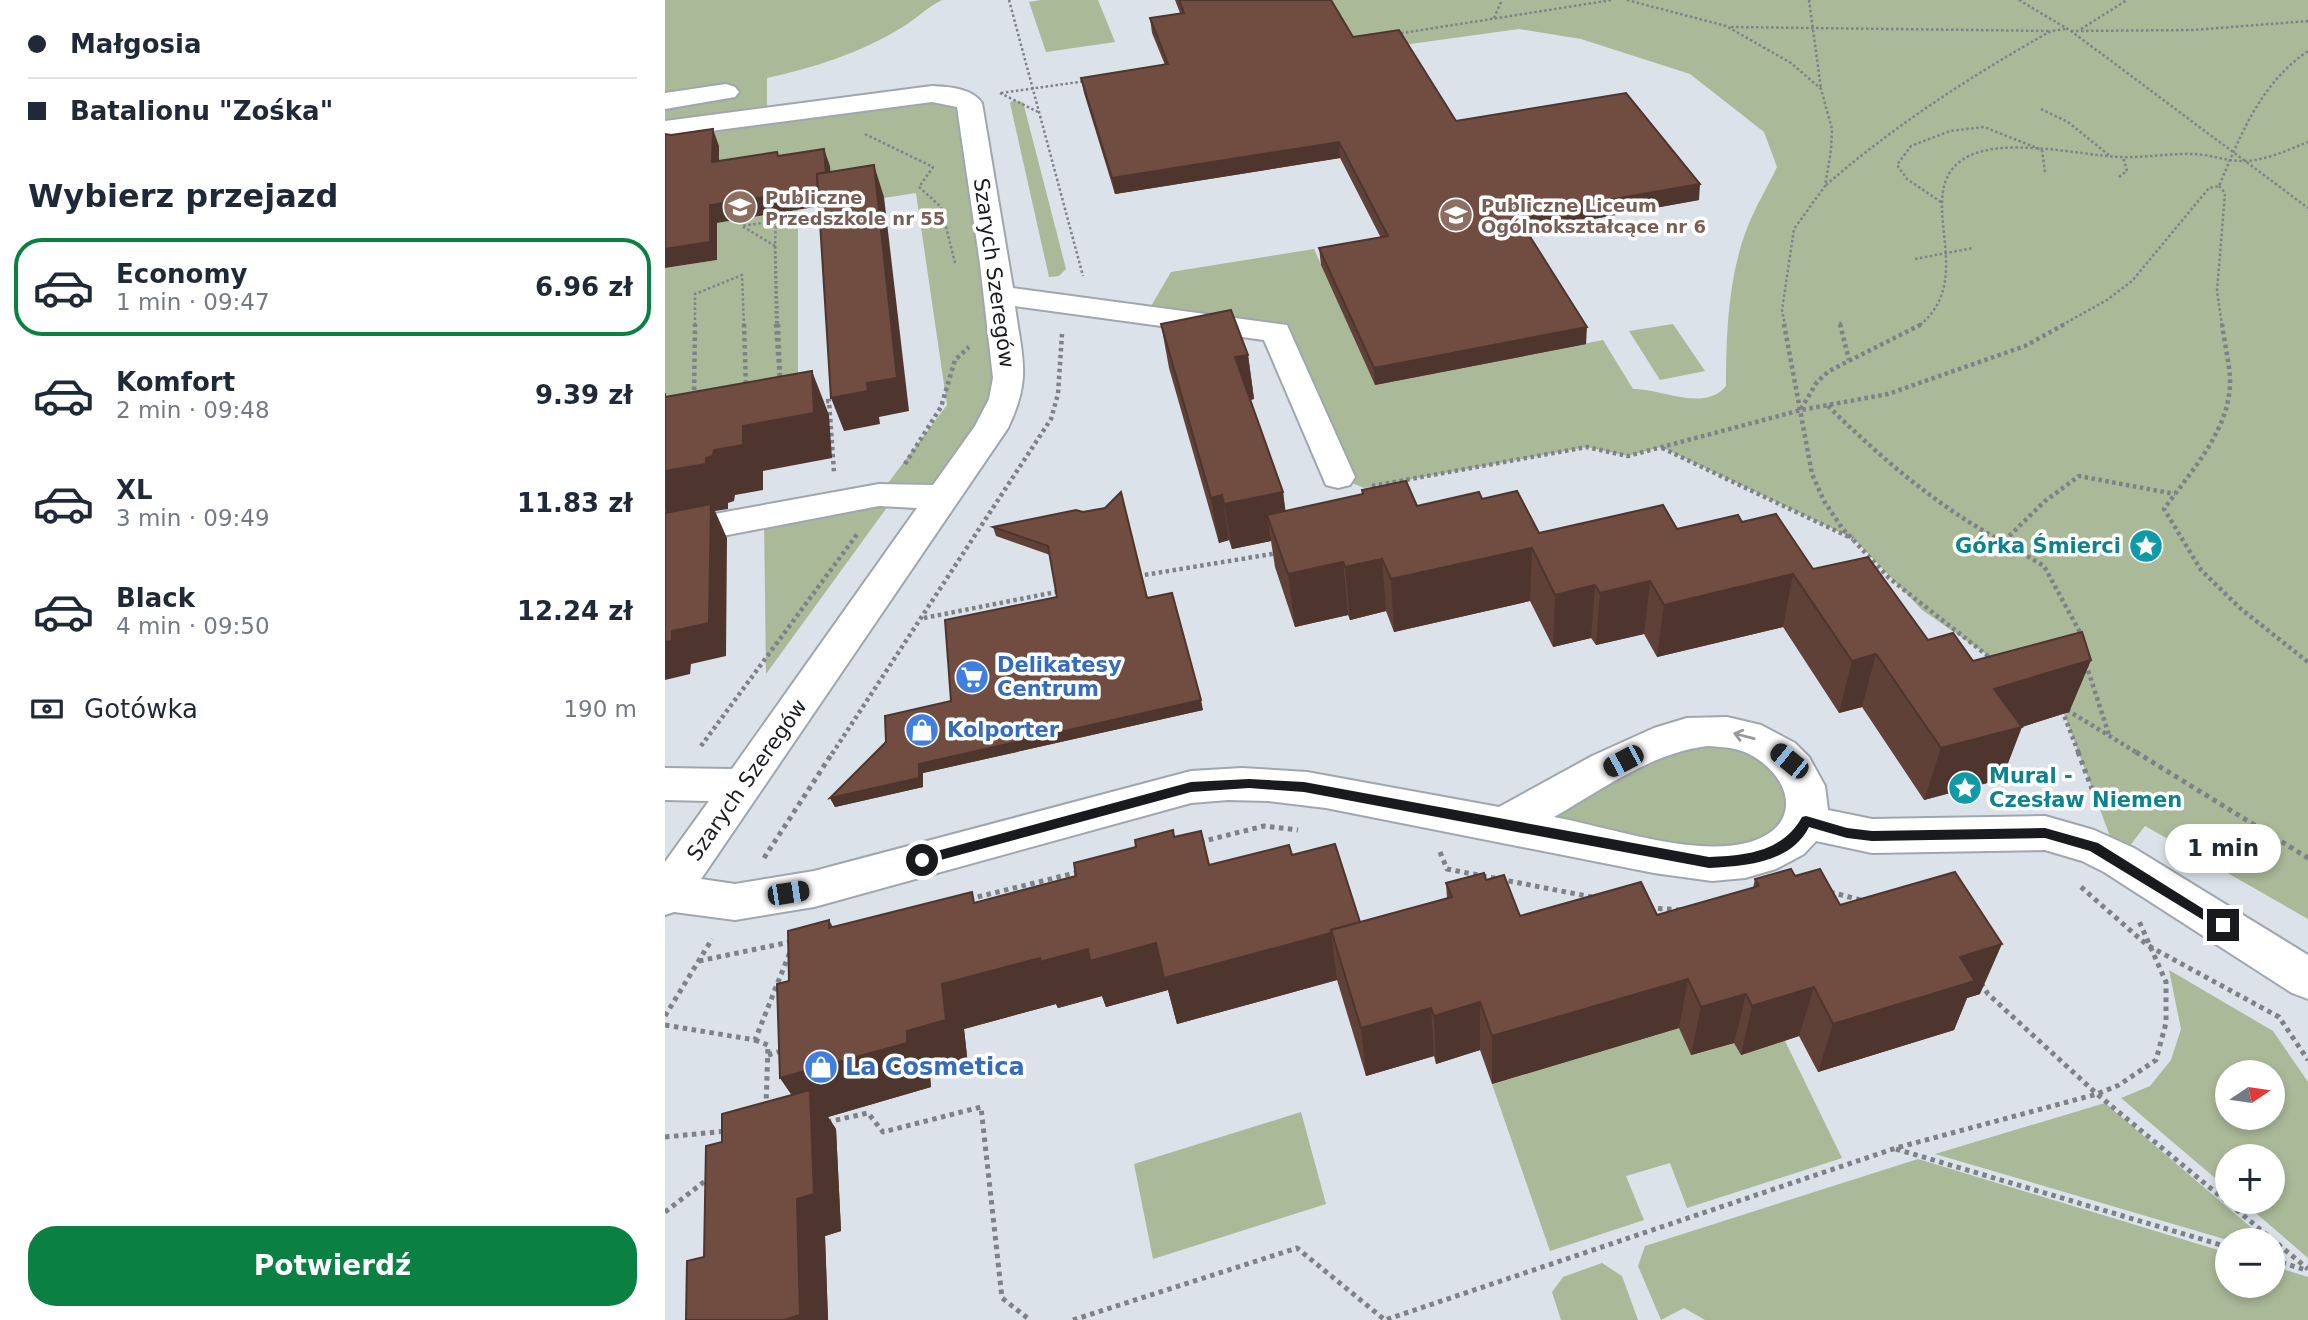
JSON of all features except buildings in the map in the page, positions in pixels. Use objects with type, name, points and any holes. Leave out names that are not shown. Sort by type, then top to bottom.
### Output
[{"type":"street","points":[[665,101],[726,92]]},
{"type":"street","name":"Szarych Szeregów","points":[[665,129],[932,94],[951,95],[968,103],[1000,295],[1009,378],[1005,399],[991,428],[666,895]]},
{"type":"street","points":[[1000,295],[1276,332],[1351,483]]},
{"type":"street","points":[[665,535],[886,495],[944,498]]},
{"type":"street","points":[[666,895],[735,902],[814,889],[1191,787],[1224,784],[1304,787],[1504,825],[1649,852],[1729,863],[1767,855],[1798,836],[1806,821],[1806,790],[1789,761],[1752,737],[1710,732],[1669,738],[1504,825]]},
{"type":"street","points":[[669,784],[744,785]]},
{"type":"street","points":[[1806,821],[1847,833],[1872,836],[2045,833],[2094,846],[2308,979]]},
{"type":"path","points":[[1009,0],[1034,89],[1040,113],[1001,93],[1012,92],[1034,89],[1089,81]]},
{"type":"path","points":[[1494,19],[1502,0]]},
{"type":"path","points":[[1387,36],[1612,0]]},
{"type":"path","points":[[1627,0],[1726,26],[1812,29],[2051,32],[2193,30],[2308,21]]},
{"type":"path","points":[[1808,0],[1821,89],[1832,129],[1825,186]]},
{"type":"path","points":[[2019,0],[2069,30],[2308,208]]},
{"type":"path","points":[[2081,30],[2127,0]]},
{"type":"path","points":[[1726,26],[1791,62],[1821,89]]},
{"type":"path","points":[[1995,661],[1922,610],[1854,540],[1818,492],[1782,310],[1784,281],[1794,229],[1825,186],[1859,155],[1945,93],[2051,32]]},
{"type":"path","points":[[2219,187],[2270,83],[2285,67],[2308,51]]},
{"type":"path","points":[[2041,109],[2068,122],[2111,157]]},
{"type":"path","points":[[1941,202],[1907,179],[1897,165],[1911,146],[1950,131],[1984,127],[2042,150]]},
{"type":"path","points":[[862,133],[933,167],[919,187],[941,207],[958,275]]},
{"type":"path","points":[[1801,410],[1817,382],[1849,360],[1906,333],[1931,316],[1944,292],[1947,272],[1941,202],[1947,182],[1962,159],[1986,151],[2042,150],[2123,158],[2195,154],[2230,161],[2247,161],[2308,142]]},
{"type":"path","points":[[2042,150],[2045,172]]},
{"type":"path","points":[[2119,177],[2127,171],[2123,158]]},
{"type":"path","points":[[1351,483],[1587,447],[1628,456],[1801,410],[1888,394],[1916,385],[2025,346],[2107,300],[2132,281],[2209,188],[2219,187]]},
{"type":"path","points":[[2219,187],[2225,193],[2217,290],[2230,380],[2224,413],[2209,447],[2164,509],[2201,570],[2241,610],[2308,662]]},
{"type":"path","points":[[775,246],[742,226],[776,221],[775,246],[773,301],[781,389],[780,376],[775,246]]},
{"type":"path","points":[[1915,260],[1973,248]]},
{"type":"path","points":[[694,405],[695,293],[742,275],[746,396]]},
{"type":"path","points":[[1840,322],[1849,360]]},
{"type":"path","points":[[669,784],[886,495],[947,396],[947,377],[955,356],[976,342]]},
{"type":"path","points":[[807,404],[829,401],[835,479]]},
{"type":"path","points":[[1827,405],[1874,452],[1920,488],[2044,566],[2084,639],[2086,664],[2109,736]]},
{"type":"path","points":[[1661,447],[1854,540]]},
{"type":"path","points":[[2003,542],[2045,500],[2079,476],[2175,494]]},
{"type":"path","points":[[1133,577],[1286,551]]},
{"type":"path","points":[[924,618],[1068,590]]},
{"type":"path","points":[[1073,1320],[1297,1248],[1385,1320],[1896,1148],[2097,1094],[2127,1080],[2156,1060],[2166,1023],[2165,982],[2147,945],[2119,860],[2061,706],[2308,858]]},
{"type":"path","points":[[1197,843],[1264,826],[1304,830]]},
{"type":"path","points":[[1437,844],[1447,869],[1603,899]]},
{"type":"path","points":[[955,902],[1090,869]]},
{"type":"path","points":[[2072,879],[2147,945],[2279,1017],[2308,1060]]},
{"type":"path","points":[[1822,889],[1875,904]]},
{"type":"path","points":[[1642,907],[1697,910]]},
{"type":"path","points":[[699,961],[794,942],[755,1040]]},
{"type":"path","points":[[1975,973],[1988,994],[2097,1094],[2308,1270]]},
{"type":"path","points":[[665,1025],[755,1040],[768,1045],[765,1115]]},
{"type":"path","points":[[768,1055],[794,1048]]},
{"type":"path","points":[[817,1124],[868,1113],[883,1132],[981,1107],[1002,1298],[1030,1320]]},
{"type":"path","points":[[665,1137],[740,1130]]},
{"type":"path","points":[[1896,1148],[2215,1243]]},
{"type":"path","points":[[665,1212],[719,1169]]},
{"type":"path","points":[[2285,1263],[2308,1270]]},
{"type":"green space","points":[[665,0],[942,0],[901,28],[869,45],[819,64],[767,78],[767,114],[890,98],[969,103],[1009,378],[933,513],[888,506],[766,674],[764,517],[879,495],[947,405],[916,193],[837,205],[784,173],[665,154]]},
{"type":"green space","points":[[1098,0],[1115,42],[1046,52],[1029,2]]},
{"type":"green space","points":[[1322,0],[2308,0],[2308,919],[2145,826],[2119,860],[2061,706],[1922,610],[1854,539],[1661,447],[1628,456],[1587,447],[1364,488],[1338,477],[1279,337],[1147,313],[1171,272],[1314,249],[1375,385],[1603,340],[1633,389],[1694,399],[1717,394],[1726,386],[1728,328],[1735,268],[1749,223],[1777,167],[1764,132],[1690,74],[1581,39],[1519,29],[1352,52]]},
{"type":"green space","points":[[1023,102],[1066,269],[1059,276],[1049,277],[1010,103]]},
{"type":"green space","points":[[798,210],[798,380],[665,404],[665,268],[717,260],[716,223]]},
{"type":"green space","points":[[1673,324],[1705,371],[1660,380],[1629,331]]},
{"type":"green space","points":[[1733,733],[1806,791],[1767,855],[1504,825],[1647,748]]},
{"type":"green space","points":[[2169,970],[2273,1031],[2308,1082],[2308,1258],[2285,1238],[2285,1228],[2273,1228],[2257,1214],[2285,1214],[2285,1144],[2215,1144],[2215,1178],[2121,1098],[2150,1086],[2171,1060],[2181,1029]]},
{"type":"green space","points":[[1669,1004],[1734,1043],[1785,1041],[1842,1158],[1687,1208],[1670,1163],[1626,1176],[1644,1220],[1550,1251],[1492,1084],[1635,1041]]},
{"type":"green space","points":[[2105,1103],[2215,1197],[2215,1214],[2235,1214],[2252,1228],[2215,1228],[2215,1236],[1935,1154]]},
{"type":"green space","points":[[1301,1112],[1326,1204],[1153,1259],[1134,1164]]},
{"type":"green space","points":[[1918,1159],[2215,1249],[2215,1298],[2285,1298],[2285,1270],[2308,1277],[2308,1320],[1705,1320],[1684,1308],[1661,1320],[1638,1266],[1645,1246]]},
{"type":"green space","points":[[1602,1263],[1622,1276],[1638,1320],[1561,1320],[1552,1292],[1563,1277]]},
{"type":"place","name":"Publiczne Przedszkole nr 55","points":[[740,207]]},
{"type":"place","name":"Publiczne Liceum Ogólnokształcące nr 6","points":[[1456,215]]},
{"type":"place","name":"Górka Śmierci","points":[[2146,546]]},
{"type":"place","name":"Delikatesy Centrum","points":[[972,677]]},
{"type":"place","name":"Kolporter","points":[[922,730]]},
{"type":"place","name":"Mural - Czesław Niemen","points":[[1965,788]]},
{"type":"place","name":"La Cosmetica","points":[[821,1067]]},
{"type":"route","points":[[922,860],[1191,787],[1249,784],[1304,787],[1709,862],[1747,861],[1767,855],[1798,836],[1806,821],[1847,833],[1872,836],[2045,833],[2094,846],[2223,925]]}]
